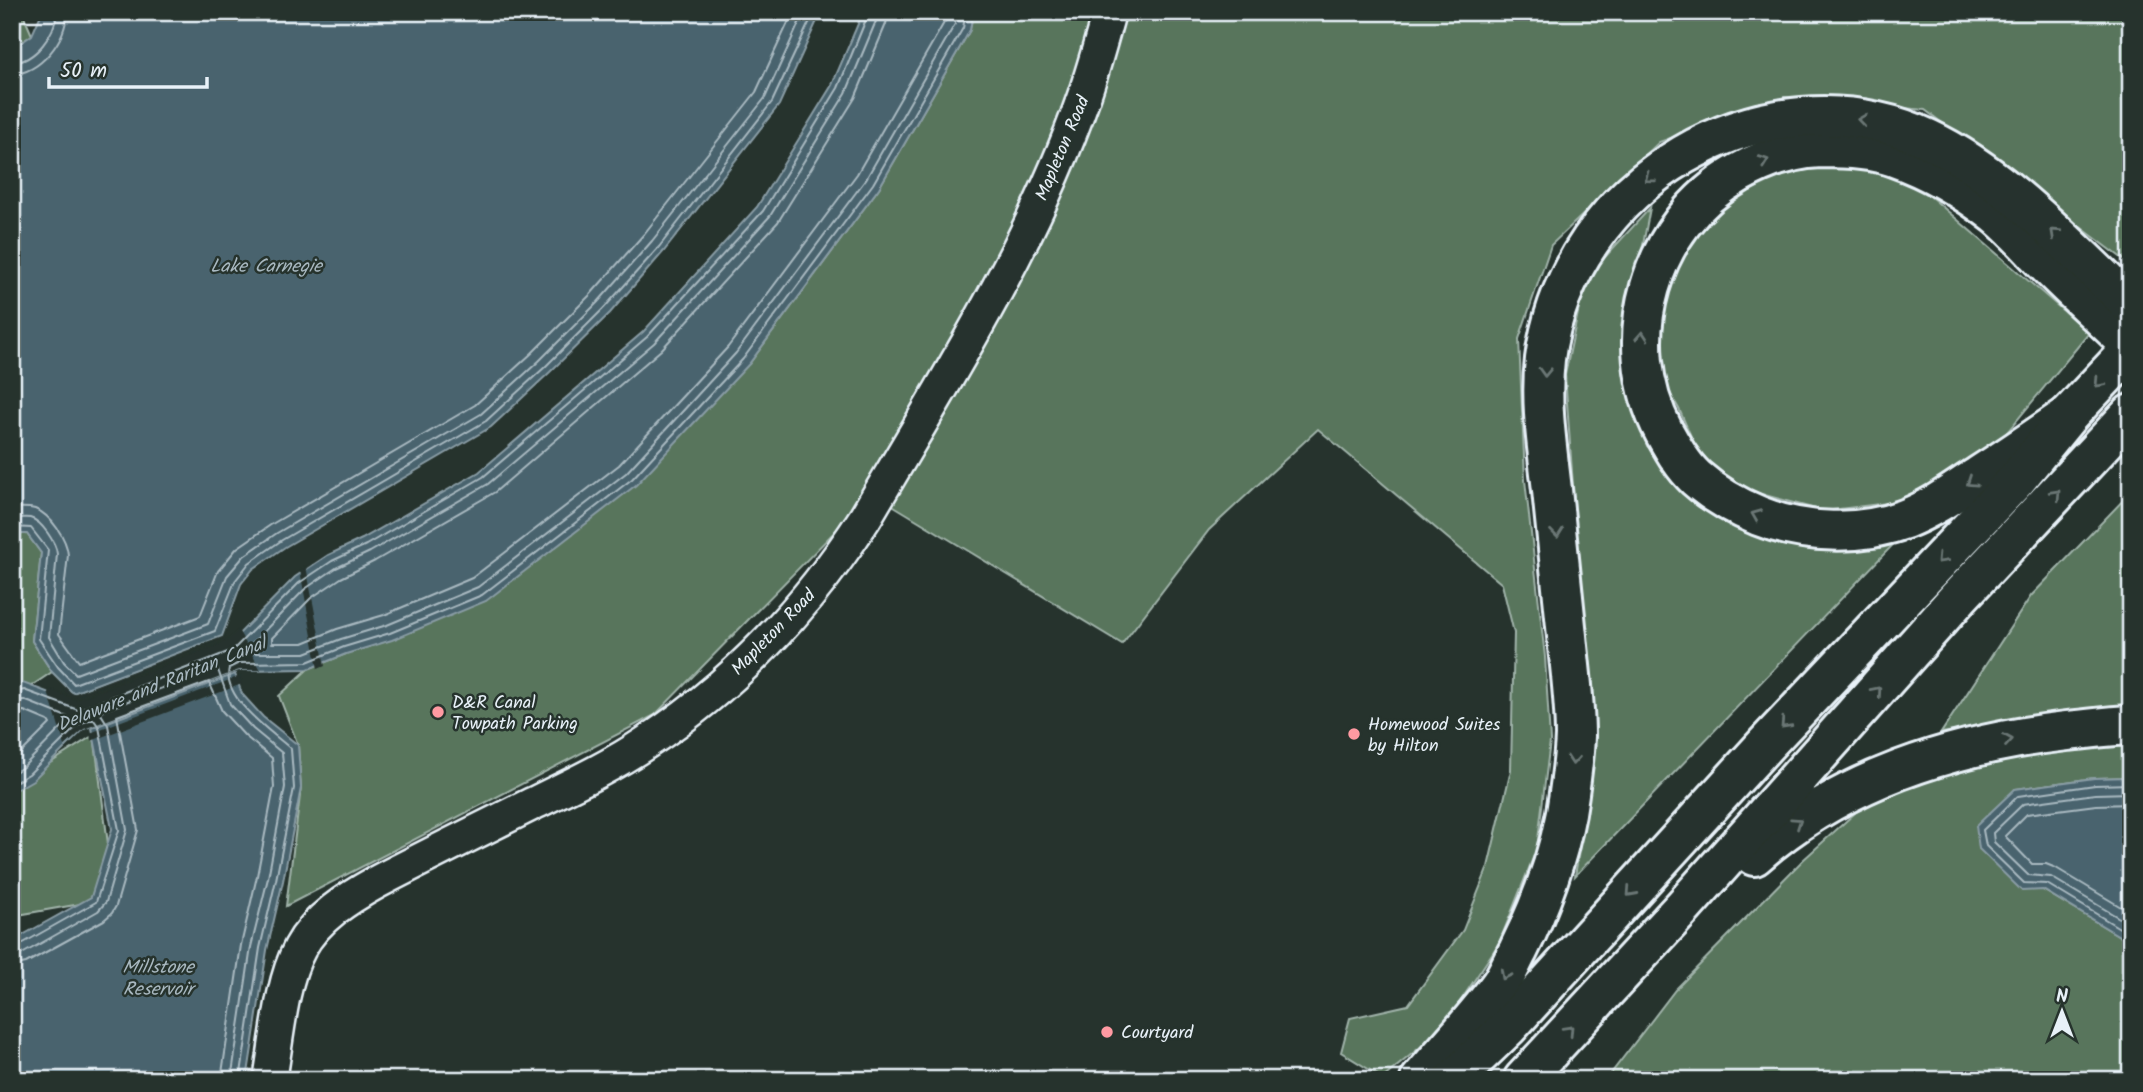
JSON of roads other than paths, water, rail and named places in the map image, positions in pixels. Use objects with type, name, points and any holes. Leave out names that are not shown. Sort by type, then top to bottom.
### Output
[{"type":"highway","points":[[1420,1080],[1502,983],[1531,924],[1554,865],[1565,815],[1573,767],[1574,712],[1545,430],[1545,360],[1551,329],[1577,261],[1592,236],[1612,212],[1632,191],[1668,163],[1713,139],[1768,122],[1829,117],[1863,120],[1903,129],[1952,151],[2032,212],[2106,296],[2131,347],[2068,416],[2016,480],[1766,744],[1508,1027],[1453,1080]]},
{"type":"highway","points":[[2068,416],[1936,505],[1903,520],[1833,531],[1773,522],[1743,510],[1718,494],[1695,477],[1675,453],[1657,418],[1645,384],[1641,346],[1649,285],[1673,234],[1696,205],[1723,182],[1760,161],[1803,149],[1846,148],[1892,156],[1942,178],[2106,296]]},
{"type":"highway","points":[[1523,1080],[1684,906],[1959,597],[2131,414]]},
{"type":"highway","points":[[1684,906],[1715,891],[1762,849],[1812,812],[1862,786],[1926,759],[1985,744],[2049,733],[2131,725]]},
{"type":"street","name":"Mapleton Road","points":[[270,1080],[288,979],[299,948],[316,926],[336,907],[377,882],[573,784],[647,743],[723,683],[770,639],[809,596],[865,518],[994,295],[1063,150],[1083,99],[1109,12]]},
{"type":"water","name":"Lake Carnegie","points":[[42,12],[821,12],[779,105],[664,251],[610,313],[491,427],[285,547],[253,569],[241,584],[222,636],[73,693],[52,672],[32,641],[41,553],[27,534],[12,534],[12,49],[32,35]]},
{"type":"water","name":"Delaware and Raritan Canal","points":[[863,12],[973,12],[970,30],[879,188],[749,364],[636,485],[486,601],[392,640],[308,669],[239,670],[84,729],[33,780],[12,792],[12,687],[23,683],[76,703],[229,644],[295,577],[328,555],[362,539],[479,472],[643,332],[757,207],[832,85]]},
{"type":"water","name":"Millstone Reservoir","points":[[235,674],[242,694],[263,717],[298,745],[301,788],[267,950],[247,1080],[12,1080],[12,941],[91,897],[112,829],[92,728]]},
{"type":"water","points":[[2131,777],[2131,943],[2043,890],[2022,891],[1979,849],[1976,826],[2015,789],[2094,778]]},
{"type":"place","name":"D&R Canal Towpath Parking","points":[[438,712]]},
{"type":"place","name":"Homewood Suites by Hilton","points":[[1354,734]]},
{"type":"place","name":"Courtyard","points":[[1107,1032]]}]
